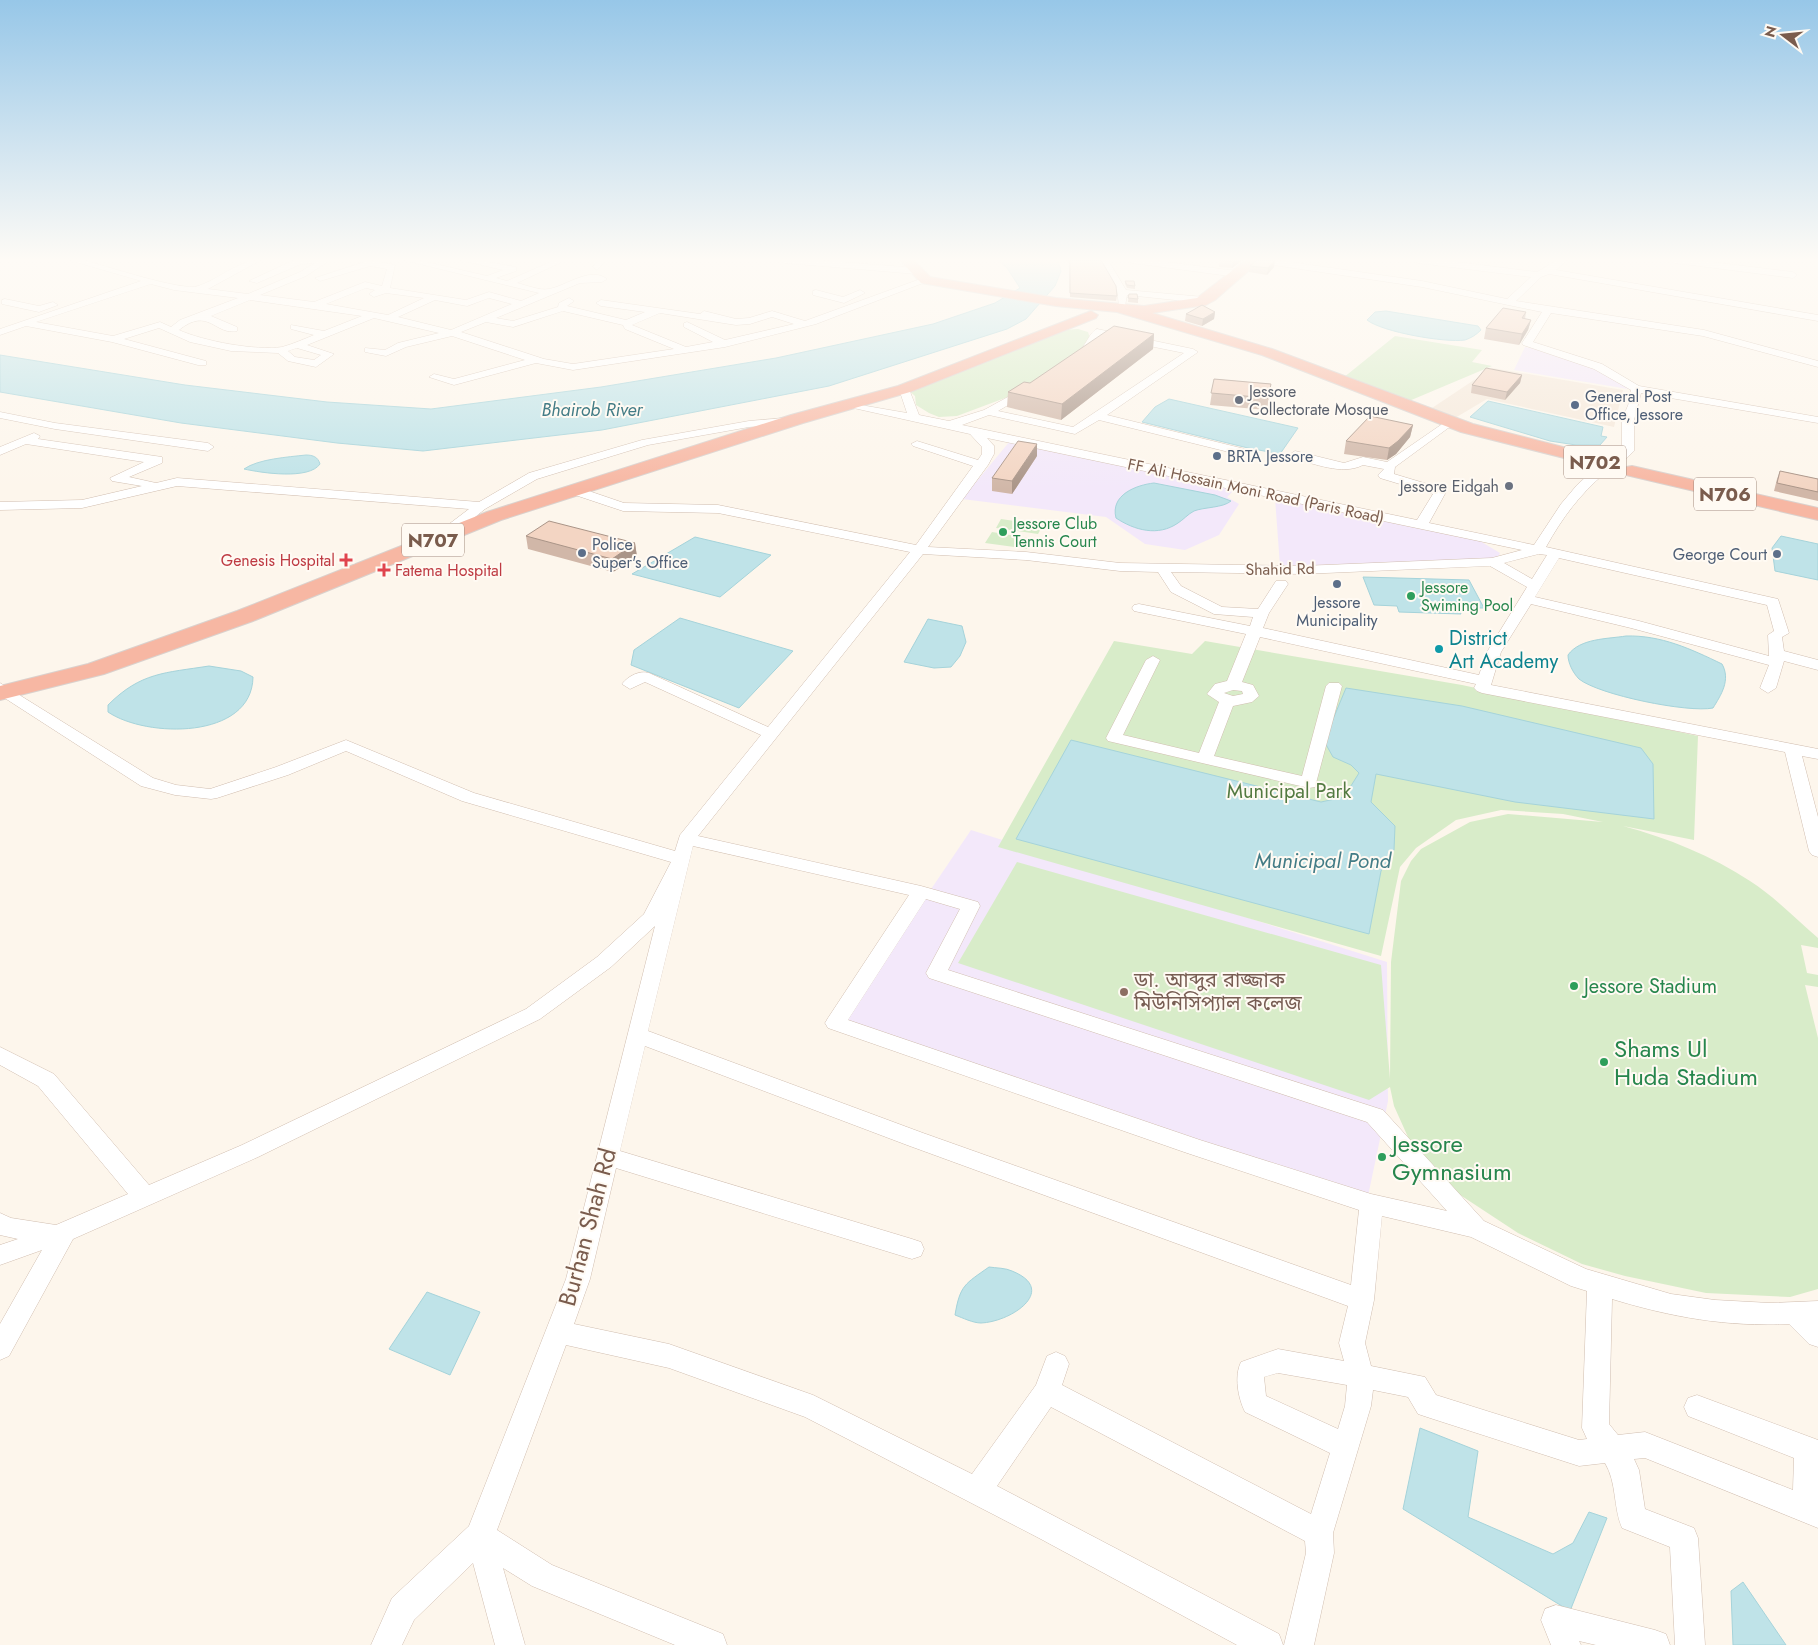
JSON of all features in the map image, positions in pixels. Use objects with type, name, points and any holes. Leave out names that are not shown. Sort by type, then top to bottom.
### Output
[{"type":"highway","name":"N707","points":[[862,402],[1023,337]]},
{"type":"highway","name":"N707","points":[[2,691],[96,668],[245,616],[494,516],[797,420],[904,389],[1036,337]]},
{"type":"highway","points":[[1214,337],[1267,352],[1474,430],[1598,466]]},
{"type":"highway","name":"N702","points":[[1617,460],[1628,464],[1632,471],[1619,474],[1598,466],[1617,460]]},
{"type":"highway","name":"N706","points":[[1632,471],[1818,514]]},
{"type":"street","points":[[101,337],[202,363]]},
{"type":"street","points":[[113,339],[120,337]]},
{"type":"street","points":[[185,337],[231,348],[281,350],[318,337]]},
{"type":"street","points":[[369,350],[386,353],[402,345],[436,337]]},
{"type":"street","points":[[463,337],[536,360],[573,367],[687,351],[754,337]]},
{"type":"street","points":[[652,337],[687,351]]},
{"type":"street","points":[[711,337],[725,344]]},
{"type":"street","points":[[1073,360],[1089,350],[1095,337]]},
{"type":"street","points":[[988,412],[1075,431],[1193,352],[1120,337]]},
{"type":"street","points":[[1531,337],[1527,343],[1606,370],[1625,380],[1636,389],[1818,420]]},
{"type":"street","points":[[1718,337],[1818,364]]},
{"type":"street","points":[[281,350],[292,359],[316,364],[329,354],[297,345]]},
{"type":"street","points":[[496,358],[514,353]]},
{"type":"street","points":[[470,366],[434,376],[454,382],[536,360]]},
{"type":"street","points":[[950,425],[988,412],[1041,380]]},
{"type":"street","points":[[904,389],[914,416]]},
{"type":"street","points":[[1617,460],[1628,451],[1628,420],[1636,398],[1636,389]]},
{"type":"street","name":"FF Ali Hossain Moni Road (Paris Road)","points":[[862,402],[974,432],[1555,553],[1773,602],[1782,633],[1775,634],[1777,658]]},
{"type":"street","points":[[0,415],[54,426],[208,447]]},
{"type":"street","points":[[1098,416],[1241,452]]},
{"type":"street","points":[[441,537],[481,506],[534,476],[646,442],[749,424],[797,420]]},
{"type":"street","points":[[1295,454],[1344,467],[1354,466],[1356,463],[1364,461],[1389,466],[1450,421]]},
{"type":"street","points":[[2,448],[54,426]]},
{"type":"street","points":[[1133,437],[1148,428]]},
{"type":"street","points":[[0,1255],[61,1233],[250,1151],[533,1014],[604,962],[652,918],[684,849],[771,734],[919,550],[982,465],[988,454],[988,446],[974,432]]},
{"type":"street","points":[[24,440],[158,460],[116,478],[155,485]]},
{"type":"street","points":[[917,444],[982,465]]},
{"type":"street","points":[[1389,466],[1390,471],[1384,475],[1440,492],[1421,525]]},
{"type":"street","points":[[1538,550],[1560,509],[1598,466]]},
{"type":"street","points":[[0,506],[82,504],[155,485],[177,482],[209,482],[481,506]]},
{"type":"street","name":"Shahid Rd","points":[[576,491],[623,507],[718,509],[919,550],[1026,556],[1120,566],[1302,570],[1492,562],[1538,550]]},
{"type":"street","points":[[1555,553],[1494,652],[1482,688],[1818,754]]},
{"type":"street","points":[[1492,562],[1531,592],[1777,658],[1818,665]]},
{"type":"street","points":[[1162,568],[1176,589],[1219,610],[1262,613]]},
{"type":"street","points":[[1233,685],[1262,613],[1282,584]]},
{"type":"street","points":[[1139,608],[1483,681]]},
{"type":"street","points":[[1768,688],[1777,658]]},
{"type":"street","points":[[1154,660],[1114,738],[1309,783],[1334,686]]},
{"type":"street","points":[[630,684],[644,676],[771,734]]},
{"type":"street","points":[[1233,685],[1248,688],[1251,696],[1243,701],[1227,702],[1215,694],[1220,687],[1233,685]]},
{"type":"street","points":[[2,691],[147,782],[175,790],[211,794],[282,771],[346,745],[468,797],[684,849],[920,892],[971,906],[936,973],[1375,1116],[1476,1228]]},
{"type":"street","points":[[1205,759],[1227,702]]},
{"type":"street","points":[[1792,749],[1815,830],[1818,851]]},
{"type":"street","name":"Burhan Shah Rd","points":[[480,1536],[578,1279],[684,849]]},
{"type":"street","points":[[920,892],[835,1024],[1195,1147],[1371,1204],[1476,1228],[1580,1278],[1600,1284],[1671,1305],[1770,1314],[1806,1313],[1818,1336]]},
{"type":"street","points":[[637,1035],[915,1139],[1362,1300]]},
{"type":"street","points":[[0,1055],[46,1080],[145,1197]]},
{"type":"street","points":[[607,1156],[912,1249]]},
{"type":"street","points":[[1299,1645],[1320,1554],[1319,1533],[1358,1406],[1361,1377],[1352,1343],[1362,1300],[1371,1204]]},
{"type":"street","points":[[0,1223],[7,1227],[61,1233]]},
{"type":"street","points":[[0,1348],[61,1233]]},
{"type":"street","points":[[1600,1284],[1595,1428],[1612,1449],[1625,1470],[1632,1518],[1684,1538],[1690,1645]]},
{"type":"street","points":[[558,1332],[669,1356],[813,1407],[977,1491],[1268,1645]]},
{"type":"street","points":[[1345,1446],[1254,1403],[1250,1370],[1278,1361],[1416,1386],[1427,1405],[1579,1453],[1644,1445],[1812,1512],[1813,1451],[1697,1407]]},
{"type":"street","points":[[977,1491],[1047,1391],[1056,1364]]},
{"type":"street","points":[[1047,1391],[1319,1533]]},
{"type":"street","points":[[386,1645],[403,1609],[480,1536]]},
{"type":"street","points":[[480,1536],[510,1645]]},
{"type":"street","points":[[480,1536],[542,1576],[712,1645]]},
{"type":"street","points":[[1566,1645],[1556,1620],[1655,1645]]},
{"type":"shaded area","points":[[1525,347],[1544,350],[1603,371],[1626,383],[1628,389],[1514,370]]},
{"type":"shaded area","points":[[1492,368],[1623,390],[1614,427],[1487,399],[1455,418],[1429,410]]},
{"type":"shaded area","points":[[1010,441],[1236,488],[1227,497],[1239,504],[1219,535],[1185,550],[1145,544],[1106,517],[962,499]]},
{"type":"shaded area","points":[[1275,498],[1480,541],[1500,553],[1498,557],[1489,560],[1280,566]]},
{"type":"shaded area","name":"ডা. আব্দুর রাজ্জাক মিউনিসিপ্যাল কলেজ","points":[[971,830],[1387,962],[1388,1101],[1368,1196],[842,1021]]},
{"type":"green space","points":[[1046,337],[1090,338],[1086,349],[1013,395],[957,416],[939,417],[929,413],[916,405],[915,396],[907,389]]},
{"type":"green space","points":[[1394,337],[1482,350],[1472,362],[1492,366],[1409,401],[1343,378]]},
{"type":"green space","points":[[1001,519],[1043,525],[1038,534],[996,528]]},
{"type":"green space","points":[[992,532],[1034,539],[1028,549],[985,543]]},
{"type":"green space","name":"Municipal Park","points":[[1114,641],[1192,654],[1205,641],[1462,685],[1698,736],[1694,840],[1623,826],[1689,849],[1735,872],[1768,894],[1818,938],[1818,948],[1801,945],[1807,973],[1818,975],[1818,987],[1805,985],[1818,1038],[1818,1289],[1790,1297],[1706,1293],[1625,1276],[1582,1264],[1518,1233],[1445,1185],[1417,1157],[1394,1106],[1390,1087],[1369,1100],[958,963],[1017,862],[1381,965],[1390,1079],[1391,962],[1401,881],[1411,861],[1421,849],[1470,822],[1508,814],[1603,822],[1563,814],[1501,810],[1456,820],[1416,848],[1400,867],[1381,956],[998,847]]},
{"type":"water","name":"Bhairob River","points":[[874,337],[983,337],[829,386],[602,430],[423,451],[337,443],[181,423],[0,392],[0,355],[185,385],[327,402],[431,409],[601,387],[776,358]]},
{"type":"water","points":[[1420,337],[1471,337],[1465,340],[1443,340]]},
{"type":"water","points":[[1169,399],[1298,428],[1280,454],[1142,422],[1155,407]]},
{"type":"water","points":[[1488,401],[1603,427],[1601,436],[1607,437],[1600,445],[1576,445],[1550,441],[1470,417]]},
{"type":"water","points":[[306,455],[315,457],[320,464],[314,469],[296,474],[244,469],[265,461]]},
{"type":"water","points":[[1154,483],[1215,495],[1231,501],[1223,505],[1194,511],[1178,523],[1162,530],[1138,529],[1116,518],[1115,510],[1121,497],[1132,489]]},
{"type":"water","points":[[1781,536],[1818,544],[1818,580],[1775,571],[1772,548]]},
{"type":"water","points":[[695,537],[771,555],[720,597],[632,574]]},
{"type":"water","points":[[1363,577],[1469,580],[1484,608],[1459,608],[1461,614],[1399,612],[1397,606],[1374,605]]},
{"type":"water","points":[[680,618],[793,651],[739,708],[631,665],[634,650]]},
{"type":"water","points":[[928,619],[962,626],[966,642],[960,656],[951,667],[934,668],[904,662]]},
{"type":"water","points":[[1626,636],[1664,640],[1722,664],[1726,676],[1724,687],[1713,708],[1684,708],[1624,697],[1589,685],[1577,677],[1571,668],[1568,658],[1573,649],[1595,640]]},
{"type":"water","points":[[209,666],[241,671],[253,677],[248,698],[235,713],[217,723],[194,728],[170,729],[125,721],[108,712],[108,705],[120,694],[143,680],[166,673]]},
{"type":"water","name":"Municipal Pond","points":[[1346,688],[1462,706],[1641,748],[1653,764],[1654,819],[1515,802],[1376,774],[1371,802],[1395,826],[1394,850],[1381,871],[1369,934],[1016,839],[1071,740],[1321,802],[1344,797],[1359,773],[1351,765],[1333,757],[1324,741]]},
{"type":"water","points":[[989,1267],[1010,1270],[1025,1279],[1031,1287],[1031,1296],[1016,1311],[993,1321],[978,1323],[955,1315],[959,1297],[965,1286]]},
{"type":"water","points":[[427,1292],[480,1312],[450,1375],[389,1349]]},
{"type":"water","points":[[1420,1428],[1478,1451],[1468,1517],[1553,1554],[1573,1543],[1589,1512],[1607,1518],[1570,1611],[1403,1509]]},
{"type":"water","points":[[1743,1582],[1786,1645],[1733,1645],[1731,1591]]},
{"type":"building","points":[[1098,337],[1150,337],[1062,404],[1008,392],[1024,382],[1030,383]]},
{"type":"building","points":[[1486,368],[1522,375],[1507,392],[1472,385]]},
{"type":"building","points":[[1214,379],[1271,384],[1268,398],[1211,393]]},
{"type":"building","points":[[1370,416],[1413,425],[1389,448],[1346,441]]},
{"type":"building","points":[[1018,441],[1037,444],[1012,481],[992,478]]},
{"type":"building","points":[[1780,471],[1818,479],[1818,492],[1777,483]]},
{"type":"building","points":[[549,521],[635,543],[612,559],[526,536]]},
{"type":"place","name":"Jessore Collectorate Mosque","points":[[1239,400]]},
{"type":"place","name":"General Post Office, Jessore","points":[[1575,405]]},
{"type":"place","name":"BRTA Jessore","points":[[1217,456]]},
{"type":"place","name":"Jessore Eidgah","points":[[1509,486]]},
{"type":"place","name":"Jessore Club Tennis Court","points":[[1003,532]]},
{"type":"place","name":"Police Super's Office","points":[[582,553]]},
{"type":"place","name":"George Court","points":[[1777,554]]},
{"type":"place","name":"Genesis Hospital","points":[[346,560]]},
{"type":"place","name":"Fatema Hospital","points":[[384,570]]},
{"type":"place","name":"Jessore Municipality","points":[[1337,584]]},
{"type":"place","name":"Jessore Swiming Pool","points":[[1411,596]]},
{"type":"place","name":"District Art Academy","points":[[1439,649]]},
{"type":"place","name":"Jessore Stadium","points":[[1574,986]]},
{"type":"place","name":"ডা. আব্দুর রাজ্জাক মিউনিসিপ্যাল কলেজ","points":[[1124,992]]},
{"type":"place","name":"Shams Ul Huda Stadium","points":[[1604,1062]]},
{"type":"place","name":"Jessore Gymnasium","points":[[1382,1157]]}]
